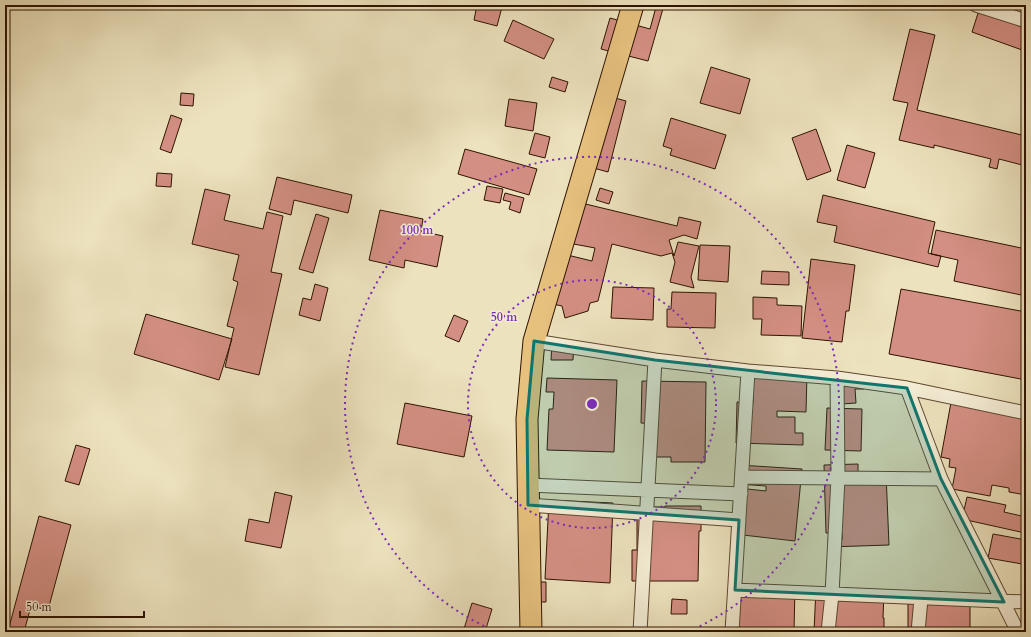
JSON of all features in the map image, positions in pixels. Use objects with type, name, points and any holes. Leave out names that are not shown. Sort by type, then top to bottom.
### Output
[{"type":"main road","points":[[531,632],[527,419],[534,341],[633,5]]},
{"type":"street","points":[[976,5],[1026,21]]},
{"type":"street","points":[[534,341],[655,360],[748,371],[837,378],[907,388],[1026,413]]},
{"type":"street","points":[[640,632],[655,360]]},
{"type":"street","points":[[732,632],[748,371]]},
{"type":"street","points":[[828,632],[832,594],[838,478],[837,378]]},
{"type":"street","points":[[907,388],[941,479],[1018,632]]},
{"type":"street","points":[[742,477],[941,479]]},
{"type":"street","points":[[528,485],[741,494]]},
{"type":"street","points":[[528,506],[739,520]]},
{"type":"street","points":[[735,590],[1026,602]]},
{"type":"street","points":[[918,632],[921,598]]},
{"type":"highlighted area","points":[[534,341],[655,360],[907,388],[941,479],[1004,602],[735,590],[739,520],[528,505],[527,419]]},
{"type":"building","points":[[477,5],[494,5],[502,7],[497,26],[474,20]]},
{"type":"building","points":[[648,5],[664,5],[648,61],[601,49],[610,18],[650,29],[656,7]]},
{"type":"building","points":[[980,7],[1026,23],[1026,38],[1022,50],[972,32]]},
{"type":"building","points":[[513,20],[554,39],[544,59],[504,41]]},
{"type":"building","points":[[910,29],[935,35],[917,110],[1026,136],[1026,166],[999,159],[997,169],[989,167],[991,159],[934,145],[934,148],[899,140],[908,103],[893,100]]},
{"type":"building","points":[[711,67],[750,79],[740,114],[700,103]]},
{"type":"building","points":[[552,77],[568,82],[565,92],[549,87]]},
{"type":"building","points":[[181,93],[194,94],[193,106],[180,105]]},
{"type":"building","points":[[597,93],[626,101],[608,172],[579,164]]},
{"type":"building","points":[[509,99],[537,103],[533,131],[505,126]]},
{"type":"building","points":[[171,115],[182,119],[171,153],[160,149]]},
{"type":"building","points":[[671,118],[726,135],[715,169],[670,155],[672,149],[663,146]]},
{"type":"building","points":[[816,129],[831,171],[807,180],[792,138]]},
{"type":"building","points":[[535,133],[550,137],[545,158],[529,154]]},
{"type":"building","points":[[847,145],[875,153],[865,188],[837,180]]},
{"type":"building","points":[[465,149],[537,169],[529,195],[458,174]]},
{"type":"building","points":[[157,173],[172,174],[171,187],[156,186]]},
{"type":"building","points":[[277,177],[352,195],[348,213],[294,200],[291,215],[269,209]]},
{"type":"building","points":[[487,186],[503,189],[500,203],[484,200]]},
{"type":"building","points":[[600,188],[613,192],[609,204],[596,200]]},
{"type":"building","points":[[205,189],[230,195],[224,220],[263,229],[267,212],[283,216],[271,272],[282,274],[259,375],[225,367],[234,328],[227,326],[238,282],[233,280],[239,255],[192,244]]},
{"type":"building","points":[[505,193],[524,198],[520,213],[509,209],[511,202],[503,200]]},
{"type":"building","points":[[823,195],[935,222],[928,253],[941,256],[938,267],[834,242],[837,226],[817,222]]},
{"type":"building","points":[[573,201],[677,226],[679,217],[701,222],[697,239],[684,235],[669,240],[674,256],[678,242],[699,246],[691,277],[694,288],[670,282],[675,262],[672,253],[661,256],[612,244],[598,301],[590,303],[588,311],[565,318],[562,306],[539,301],[551,251],[592,261],[595,248],[563,242]]},
{"type":"building","points":[[380,210],[423,219],[421,231],[443,236],[437,267],[405,260],[404,268],[369,260]]},
{"type":"building","points":[[316,214],[329,218],[313,273],[299,269]]},
{"type":"building","points":[[936,230],[1026,249],[1026,296],[954,281],[958,260],[931,254]]},
{"type":"building","points":[[700,245],[730,246],[728,282],[698,280]]},
{"type":"building","points":[[811,259],[855,265],[849,311],[846,311],[842,342],[802,338]]},
{"type":"building","points":[[762,271],[789,272],[789,285],[761,284]]},
{"type":"building","points":[[315,284],[328,288],[320,321],[299,315],[303,298],[311,300]]},
{"type":"building","points":[[613,287],[654,288],[653,320],[611,318]]},
{"type":"building","points":[[901,289],[1026,312],[1026,380],[889,354]]},
{"type":"building","points":[[672,292],[716,293],[715,328],[667,327],[667,309],[671,309]]},
{"type":"building","points":[[753,297],[777,298],[777,305],[802,306],[801,336],[761,335],[762,319],[753,319]]},
{"type":"building","points":[[146,314],[232,339],[219,380],[134,354]]},
{"type":"building","points":[[454,315],[468,321],[459,342],[445,336]]},
{"type":"building","points":[[552,341],[574,341],[573,360],[551,360]]},
{"type":"building","points":[[744,372],[807,374],[806,412],[777,411],[777,417],[795,417],[795,433],[803,433],[803,445],[736,443],[737,402],[753,403],[753,392],[743,392]]},
{"type":"building","points":[[834,375],[863,375],[864,389],[855,389],[856,403],[842,404]]},
{"type":"building","points":[[547,378],[617,380],[614,452],[547,450],[549,409],[553,409],[554,392],[546,392]]},
{"type":"building","points":[[642,381],[706,382],[705,462],[671,462],[671,457],[644,457],[655,424],[641,423]]},
{"type":"building","points":[[952,397],[1026,411],[1026,495],[1009,492],[1009,488],[992,485],[990,496],[952,489],[956,468],[949,467],[950,459],[941,457]]},
{"type":"building","points":[[405,403],[472,416],[464,457],[397,444]]},
{"type":"building","points":[[827,408],[862,409],[861,451],[825,450]]},
{"type":"building","points":[[76,445],[90,449],[79,485],[65,481]]},
{"type":"building","points":[[858,464],[858,474],[886,473],[889,545],[829,547],[828,540],[842,540],[842,533],[826,533],[824,465]]},
{"type":"building","points":[[739,465],[802,469],[795,541],[734,534],[738,488],[766,491],[766,486],[738,484]]},
{"type":"building","points":[[275,492],[292,496],[281,548],[245,541],[249,519],[269,523]]},
{"type":"building","points":[[967,497],[1006,505],[1004,512],[1026,517],[1025,533],[962,519]]},
{"type":"building","points":[[549,500],[613,503],[610,583],[545,579]]},
{"type":"building","points":[[701,506],[698,581],[632,581],[632,550],[637,550],[637,507]]},
{"type":"building","points":[[39,516],[71,525],[48,610],[31,606],[24,632],[10,632],[8,631]]},
{"type":"building","points":[[993,534],[1026,540],[1022,564],[988,558]]},
{"type":"building","points":[[534,582],[546,582],[546,602],[534,602]]},
{"type":"building","points":[[729,585],[795,586],[794,632],[726,632],[726,620],[729,620]]},
{"type":"building","points":[[816,588],[884,591],[884,632],[814,632]]},
{"type":"building","points":[[908,593],[970,594],[970,632],[908,632]]},
{"type":"building","points":[[672,599],[687,600],[687,614],[671,614]]},
{"type":"building","points":[[472,603],[492,609],[485,632],[463,632]]}]
